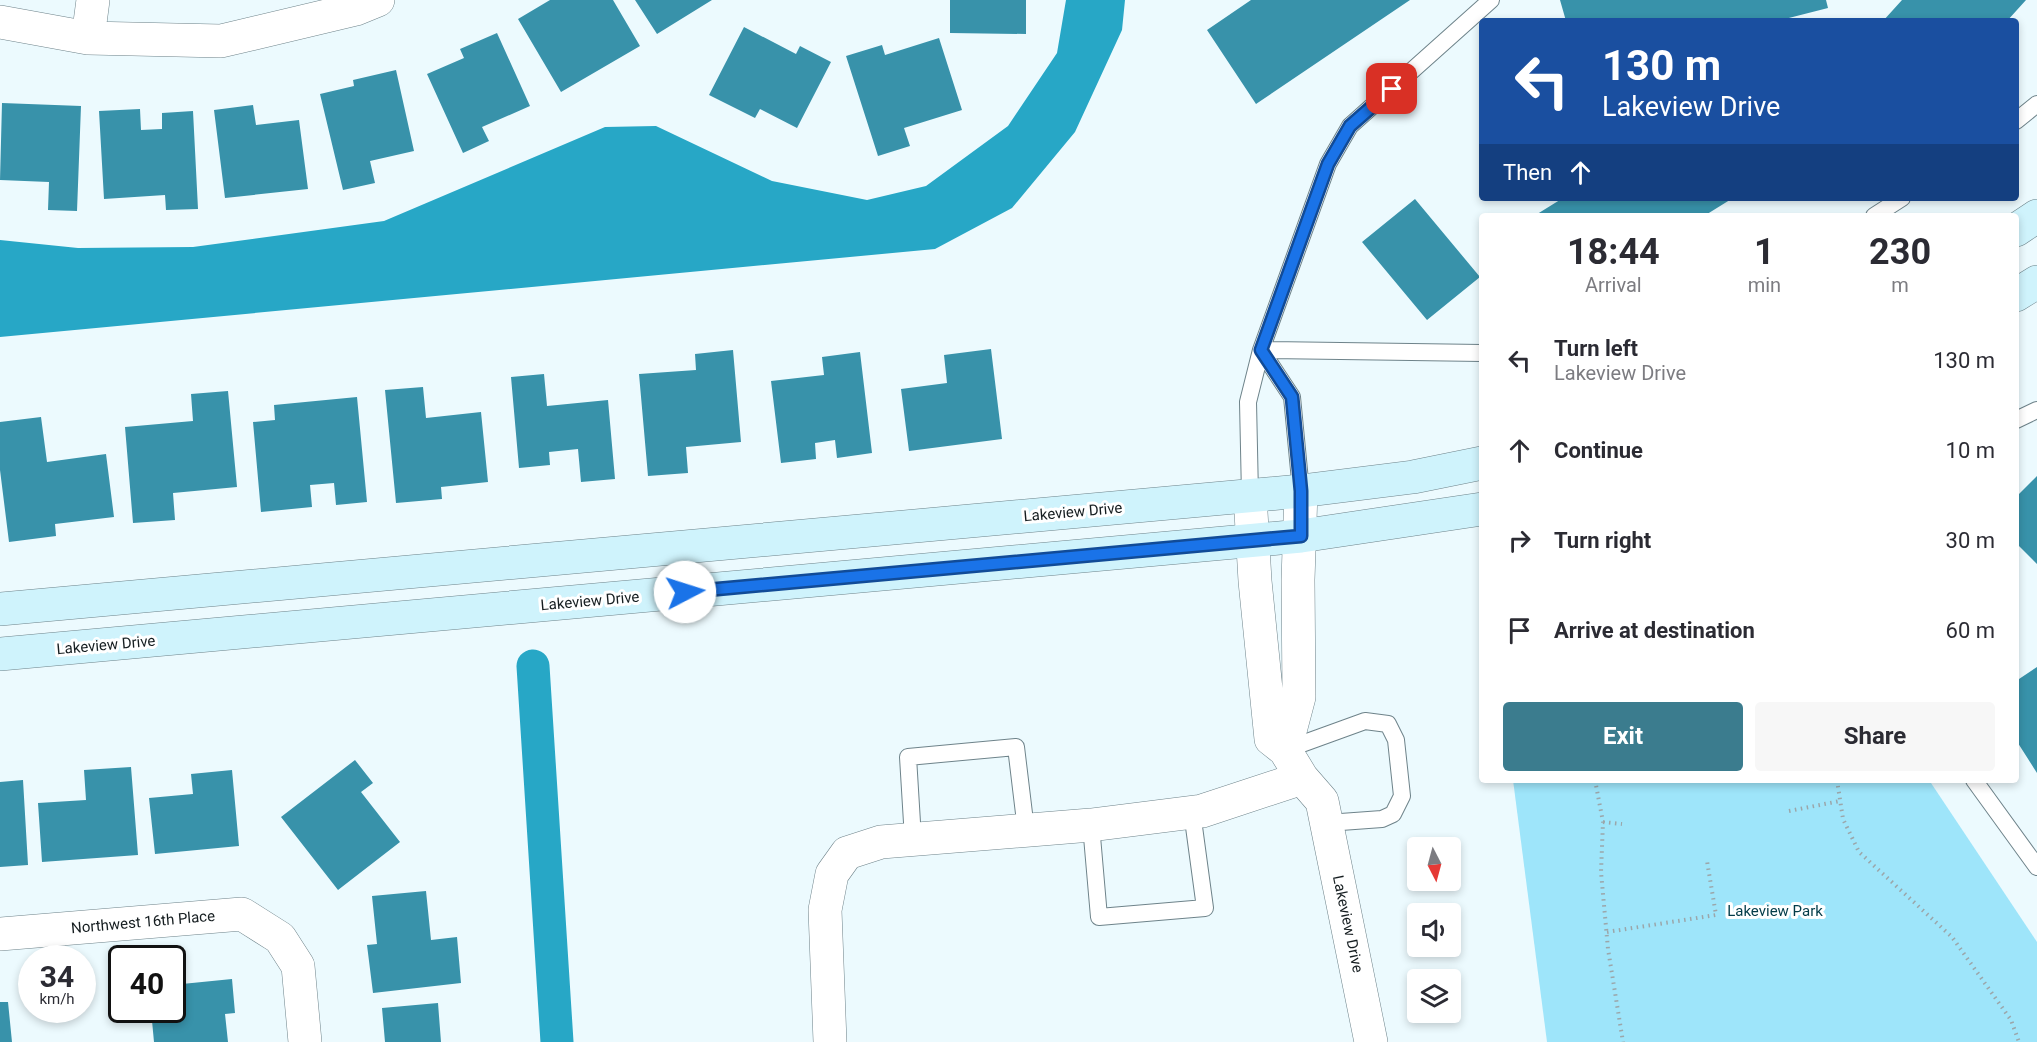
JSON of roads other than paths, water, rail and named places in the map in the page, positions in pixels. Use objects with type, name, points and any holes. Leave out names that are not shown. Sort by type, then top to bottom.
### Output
[{"type":"street","points":[[88,38],[93,0]]},
{"type":"street","points":[[0,22],[88,38],[221,41],[356,9],[378,0]]},
{"type":"street","points":[[2019,228],[2037,216]]},
{"type":"street","points":[[2019,293],[2037,282]]},
{"type":"street","name":"Lakeview Drive","points":[[0,609],[1301,491],[1413,477],[1479,464]]},
{"type":"street","points":[[1285,750],[1299,697],[1298,580],[1301,491]]},
{"type":"street","name":"Lakeview Drive","points":[[1250,495],[1252,541],[1271,739],[1285,750],[1302,778],[1322,801],[1371,1042]]},
{"type":"street","name":"Lakeview Drive","points":[[0,654],[1252,541],[1479,509]]},
{"type":"street","points":[[830,1042],[825,910],[832,874],[847,853],[881,842],[1091,825],[1192,812],[1302,778]]},
{"type":"street","name":"Northwest 16th Place","points":[[0,934],[242,914],[280,938],[298,966],[305,1042]]},
{"type":"lane","points":[[1250,495],[1248,402],[1261,350],[1328,164],[1350,126],[1491,0]]},
{"type":"lane","points":[[2019,119],[2037,104]]},
{"type":"lane","points":[[1879,213],[1897,201]]},
{"type":"lane","points":[[1261,350],[1479,353]]},
{"type":"lane","points":[[1261,350],[1292,397],[1301,491]]},
{"type":"lane","points":[[2019,419],[2037,410]]},
{"type":"lane","points":[[1285,750],[1365,721],[1388,724],[1396,740],[1402,796],[1393,814],[1382,819],[1327,823]]},
{"type":"lane","points":[[913,839],[908,757],[1016,747],[1026,830]]},
{"type":"lane","points":[[1976,783],[2037,867]]},
{"type":"lane","points":[[1091,825],[1099,917],[1205,908],[1192,812]]},
{"type":"waterway","points":[[533,666],[557,1042]]},
{"type":"park label","name":"Lakeview Park","points":[[1775,911]]}]
